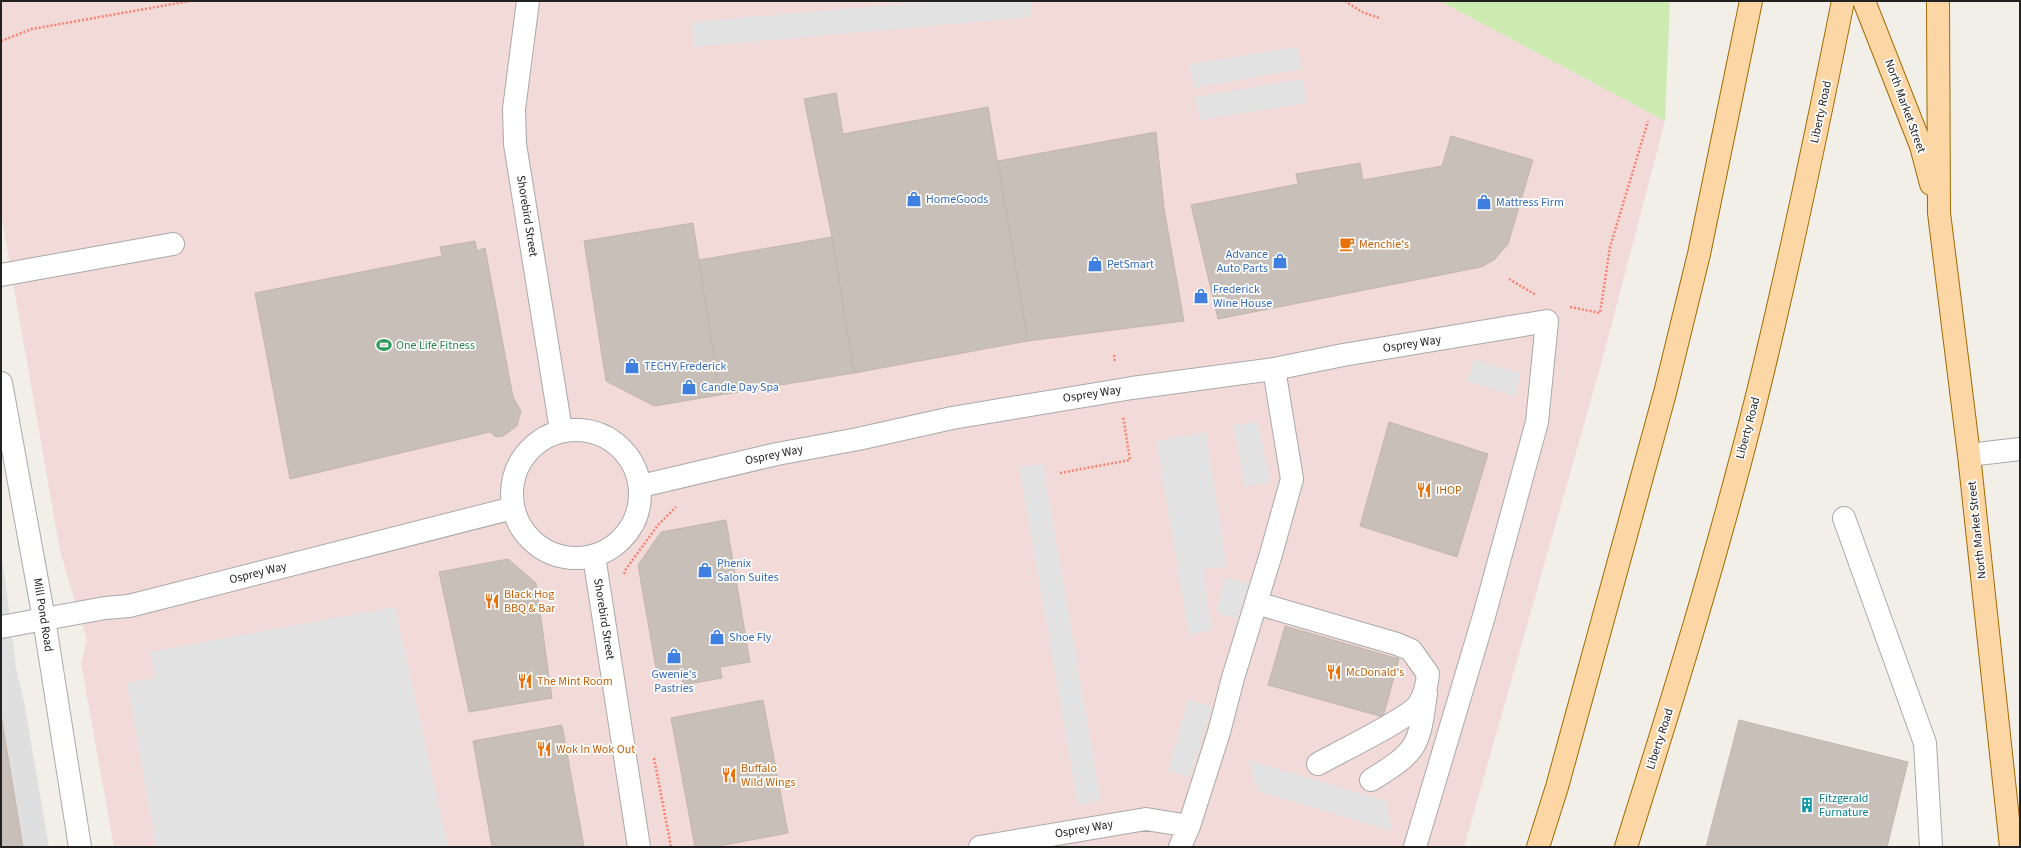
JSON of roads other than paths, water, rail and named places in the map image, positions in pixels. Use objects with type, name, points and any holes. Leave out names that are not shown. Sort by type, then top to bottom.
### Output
[{"type":"main road","points":[[1538,847],[1559,780],[1665,393],[1699,254],[1752,1]]},
{"type":"main road","name":"Liberty Road","points":[[1626,847],[1671,703],[1754,407],[1797,228],[1843,1]]},
{"type":"main road","name":"North Market Street","points":[[1864,1],[1921,146],[1939,213]]},
{"type":"main road","name":"North Market Street","points":[[1938,1],[1939,213],[2014,839]]},
{"type":"street","name":"Shorebird Street","points":[[528,1],[514,109],[515,144],[561,430]]},
{"type":"street","points":[[1,275],[173,244]]},
{"type":"street","name":"Osprey Way","points":[[641,486],[777,454],[858,439],[952,418],[1119,390],[1274,369],[1343,355],[1547,321],[1537,422],[1484,616],[1415,847]]},
{"type":"street","points":[[1180,847],[1189,826],[1219,732],[1233,678],[1292,479],[1274,369]]},
{"type":"street","name":"Mill Pond Road","points":[[1,384],[44,619],[80,847]]},
{"type":"street","points":[[583,429],[604,434],[622,447],[635,465],[641,486],[640,509],[630,530],[614,546],[594,556],[573,558],[552,554],[546,551],[534,543],[521,527],[513,508],[512,488],[517,468],[528,451],[543,438],[561,430],[583,429]]},
{"type":"street","points":[[1969,456],[2020,449]]},
{"type":"street","name":"Osprey Way","points":[[1,627],[105,608],[128,606],[513,508]]},
{"type":"street","points":[[1844,518],[1925,743],[1931,847]]},
{"type":"street","name":"Shorebird Street","points":[[594,556],[639,847]]},
{"type":"street","points":[[1256,603],[1397,644],[1411,650],[1428,674],[1421,729],[1412,749],[1397,764],[1370,780]]},
{"type":"street","points":[[1318,764],[1404,716],[1418,705],[1426,690]]},
{"type":"street","name":"Osprey Way","points":[[980,847],[1146,819],[1189,826]]},
{"type":"place","name":"HomeGoods","points":[[914,199]]},
{"type":"place","name":"Mattress Firm","points":[[1484,202]]},
{"type":"place","name":"Menchie's","points":[[1347,244]]},
{"type":"place","name":"Advance Auto Parts","points":[[1280,261]]},
{"type":"place","name":"PetSmart","points":[[1095,264]]},
{"type":"place","name":"Frederick Wine House","points":[[1201,296]]},
{"type":"place","name":"One Life Fitness","points":[[384,345]]},
{"type":"place","name":"TECHY Frederick","points":[[632,366]]},
{"type":"place","name":"Candle Day Spa","points":[[689,387]]},
{"type":"place","name":"IHOP","points":[[1424,490]]},
{"type":"place","name":"Phenix Salon Suites","points":[[705,570]]},
{"type":"place","name":"Black Hog BBQ & Bar","points":[[492,601]]},
{"type":"place","name":"Shoe Fly","points":[[717,637]]},
{"type":"place","name":"Gwenie's Pastries","points":[[674,656]]},
{"type":"place","name":"McDonald's","points":[[1334,672]]},
{"type":"place","name":"The Mint Room","points":[[525,681]]},
{"type":"place","name":"Wok In Wok Out","points":[[544,749]]},
{"type":"place","name":"Buffalo Wild Wings","points":[[729,775]]},
{"type":"place","name":"Fitzgerald Furnature","points":[[1807,805]]}]
